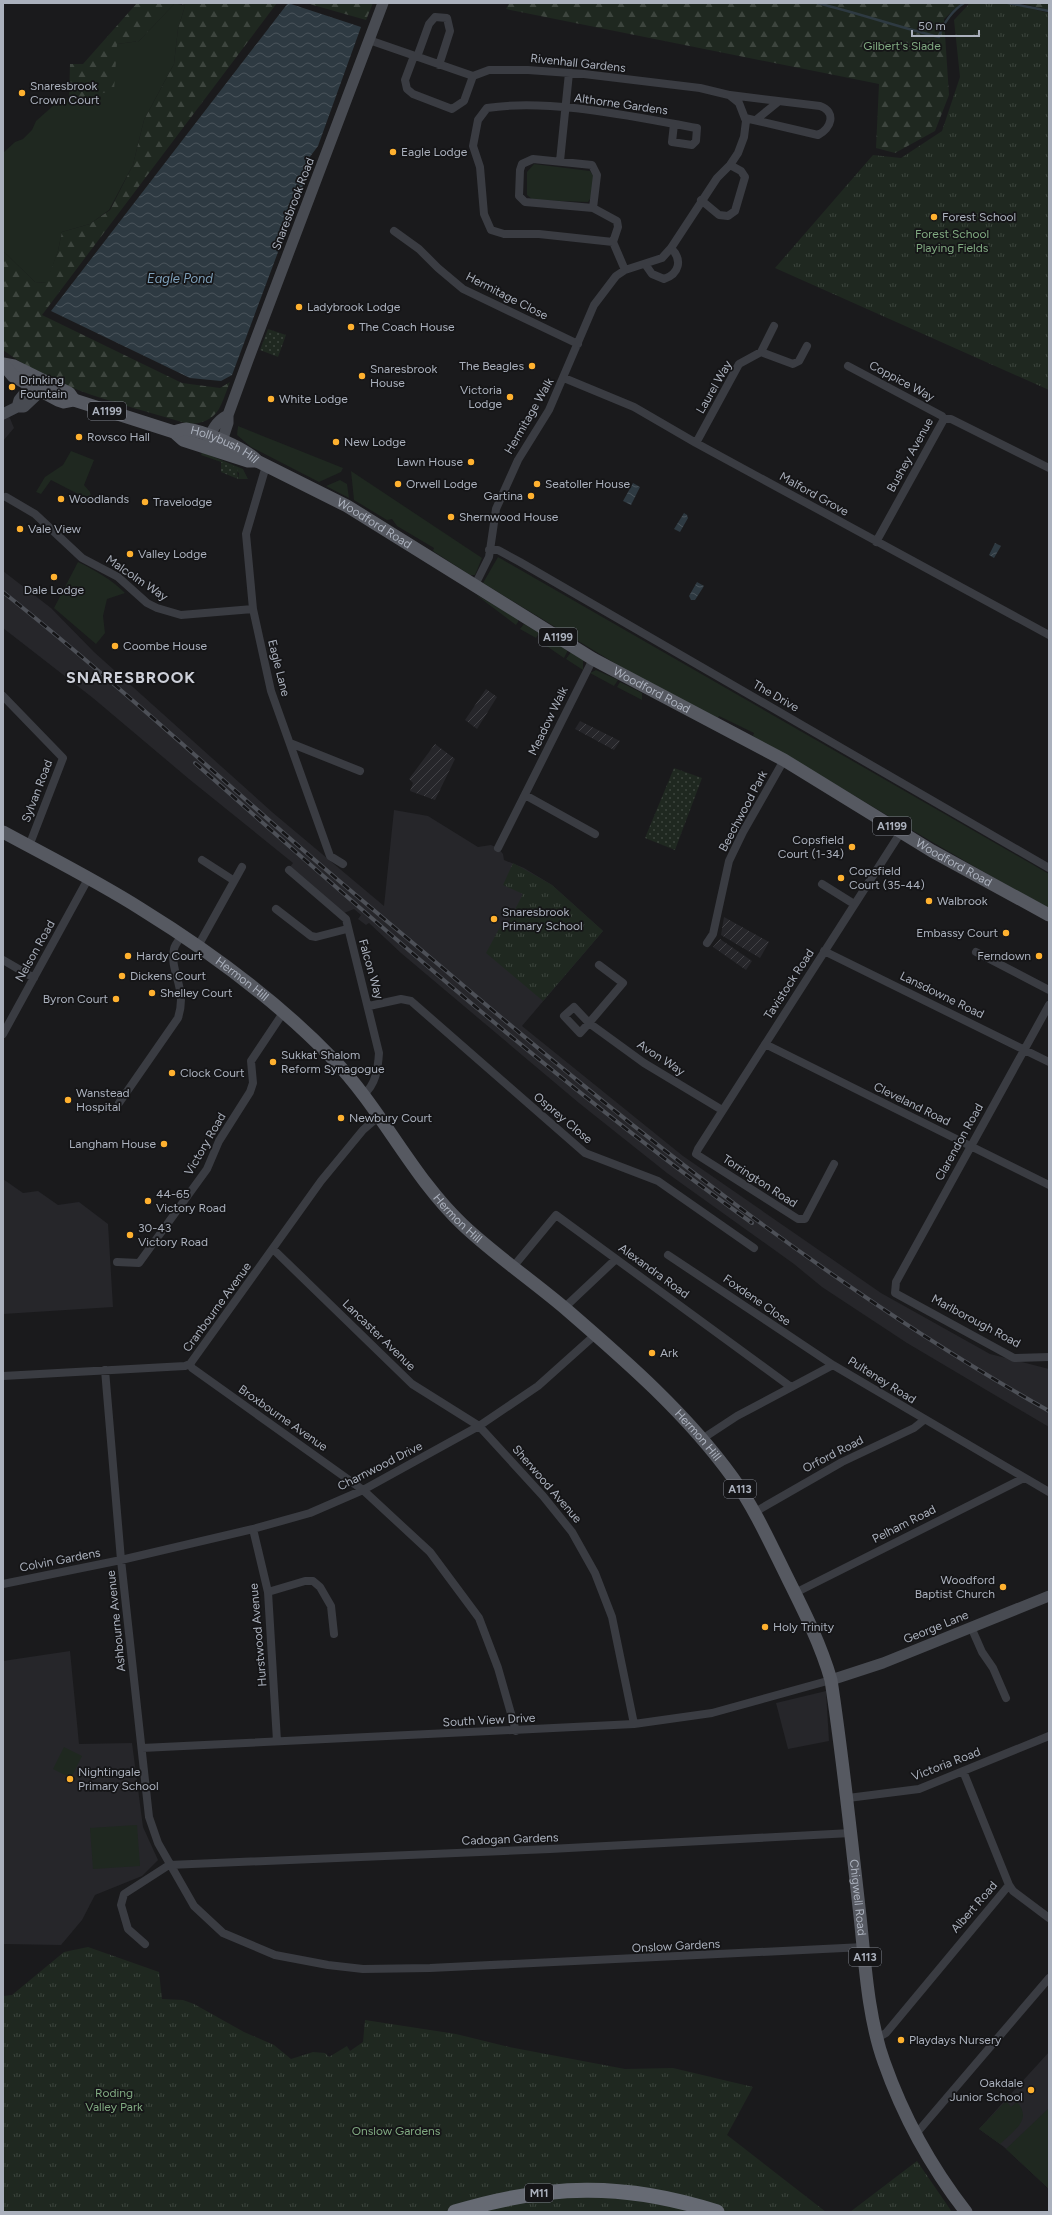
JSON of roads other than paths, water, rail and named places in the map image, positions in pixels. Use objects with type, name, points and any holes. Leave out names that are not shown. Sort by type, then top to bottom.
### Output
[{"type":"highway","name":"M11","points":[[455,2212],[500,2200],[553,2191],[584,2189],[625,2192],[675,2200],[717,2212]]},
{"type":"main road","name":"Hollybush Hill","points":[[3,364],[14,366],[38,385],[64,402],[74,400],[174,432],[185,429],[214,444],[249,453],[261,463]]},
{"type":"main road","name":"Woodford Road","points":[[261,463],[347,506],[593,659],[784,760],[901,832],[1012,896],[1049,915]]},
{"type":"main road","name":"Hermon Hill","points":[[3,832],[139,908],[198,946],[259,991],[331,1056],[363,1095],[424,1182],[443,1205],[468,1230],[564,1308],[666,1398],[733,1477],[755,1512],[795,1593],[826,1663],[831,1680]]},
{"type":"main road","name":"Chigwell Road","points":[[831,1680],[848,1798],[864,1947],[877,2038],[884,2062],[916,2136],[937,2172],[966,2212]]},
{"type":"street","name":"Snaresbrook Road","points":[[214,444],[220,419],[228,415],[383,3]]},
{"type":"street","points":[[369,40],[415,57],[439,65],[474,76],[464,101],[452,109],[413,94],[407,90],[405,80],[415,57],[429,24],[435,17],[443,16],[449,21],[450,31],[439,65]]},
{"type":"street","name":"Rivenhall Gardens","points":[[474,76],[489,70],[528,70],[569,73],[700,88],[729,95],[739,103]]},
{"type":"street","name":"Althorne Gardens","points":[[560,161],[569,73]]},
{"type":"street","points":[[729,95],[825,108],[830,114],[831,122],[826,131],[818,135],[757,119],[745,118]]},
{"type":"street","points":[[757,119],[778,102]]},
{"type":"street","name":"Hermitage Walk","points":[[474,585],[485,568],[496,509],[507,483],[518,460],[549,410],[594,305],[616,276],[625,270],[662,258],[672,248],[717,178],[730,165],[738,153],[744,137],[745,118],[739,103]]},
{"type":"street","name":"Althorne Gardens","points":[[613,242],[539,234],[504,234],[491,230],[484,214],[480,167],[473,146],[478,120],[487,108],[513,104],[565,108],[674,124]]},
{"type":"street","points":[[592,208],[597,175],[595,169],[588,164],[533,159],[522,164],[520,170],[519,196],[525,202],[592,208],[617,221],[618,227],[613,242],[625,270]]},
{"type":"street","points":[[702,200],[719,215],[728,216],[735,211],[745,177],[741,171],[730,165]]},
{"type":"street","name":"Hermitage Close","points":[[394,231],[419,249],[438,268],[463,289],[578,344]]},
{"type":"street","points":[[645,264],[652,274],[664,279],[671,277],[677,271],[679,263],[677,254],[672,248]]},
{"type":"street","points":[[774,326],[761,352],[793,364],[799,361],[808,346]]},
{"type":"street","name":"Laurel Way","points":[[696,443],[739,364],[761,352]]},
{"type":"street","name":"Coppice Way","points":[[848,366],[942,416],[944,419]]},
{"type":"street","name":"Malford Grove","points":[[564,378],[634,407],[696,443],[876,542],[1049,635]]},
{"type":"street","points":[[3,414],[17,407],[24,407],[38,385]]},
{"type":"street","name":"Bushey Avenue","points":[[876,542],[944,419],[951,419],[1049,468]]},
{"type":"street","name":"Eagle Lane","points":[[261,463],[246,534],[253,609],[271,691],[330,856],[343,864]]},
{"type":"street","name":"Malcolm Way","points":[[6,497],[36,514],[82,558],[118,577],[147,603],[157,608],[181,615],[253,609]]},
{"type":"street","name":"The Drive","points":[[489,550],[498,550],[520,562],[1049,868]]},
{"type":"street","name":"Meadow Walk","points":[[498,848],[593,659]]},
{"type":"street","name":"Sylvan Road","points":[[3,696],[63,758],[29,846]]},
{"type":"street","points":[[290,743],[360,771]]},
{"type":"street","name":"Beechwood Park","points":[[707,943],[713,934],[729,861],[754,810],[784,760]]},
{"type":"street","points":[[525,795],[595,834]]},
{"type":"street","name":"Tavistock Road","points":[[698,1149],[901,832]]},
{"type":"street","points":[[202,860],[234,880]]},
{"type":"street","points":[[198,946],[242,867]]},
{"type":"street","name":"Falcon Way","points":[[288,870],[342,914],[346,919],[347,929],[369,1006],[379,1053],[378,1066],[373,1084],[363,1095]]},
{"type":"street","name":"Nelson Road","points":[[3,1034],[88,879]]},
{"type":"street","points":[[822,884],[854,904]]},
{"type":"street","points":[[276,909],[312,936],[316,937],[347,929]]},
{"type":"street","points":[[119,1103],[178,1018],[182,1006],[181,993],[173,959],[174,948],[182,936]]},
{"type":"street","name":"Lansdowne Road","points":[[824,951],[1049,1062]]},
{"type":"street","points":[[976,952],[1049,990]]},
{"type":"street","points":[[3,960],[34,978]]},
{"type":"street","name":"Avon Way","points":[[599,966],[623,984],[589,1024],[644,1063],[722,1110]]},
{"type":"street","name":"Osprey Close","points":[[369,1006],[401,999],[411,1001],[585,1153],[658,1181],[754,1248]]},
{"type":"street","name":"Clarendon Road","points":[[895,1293],[896,1282],[1049,1005]]},
{"type":"street","name":"Victory Road","points":[[117,1262],[140,1262],[207,1169],[219,1141],[250,1092],[253,1084],[251,1060],[283,1013]]},
{"type":"street","name":"Cleveland Road","points":[[765,1044],[1049,1185]]},
{"type":"street","name":"Cranbourne Avenue","points":[[3,1376],[185,1366],[190,1364],[320,1181],[363,1130],[378,1116]]},
{"type":"street","name":"Torrington Road","points":[[698,1149],[696,1154],[798,1219],[805,1219],[834,1164]]},
{"type":"street","name":"Alexandra Road","points":[[513,1267],[556,1215],[791,1387]]},
{"type":"street","name":"Lancaster Avenue","points":[[273,1249],[412,1384],[479,1426]]},
{"type":"street","name":"Foxdene Close","points":[[668,1255],[832,1365]]},
{"type":"street","points":[[564,1308],[616,1259]]},
{"type":"street","name":"Marlborough Road","points":[[895,1293],[1014,1358],[1049,1358]]},
{"type":"street","name":"Charnwood Drive","points":[[121,1560],[253,1529],[310,1512],[363,1490],[479,1426],[538,1386],[595,1335]]},
{"type":"street","name":"Broxbourne Avenue","points":[[190,1364],[192,1368],[222,1390],[363,1490],[430,1552],[479,1618],[498,1668],[516,1731]]},
{"type":"street","name":"Pulteney Road","points":[[702,1439],[737,1416],[832,1365],[839,1367],[924,1420],[1049,1492]]},
{"type":"street","name":"Ashbourne Avenue","points":[[105,1370],[121,1560],[149,1817],[169,1865]]},
{"type":"street","name":"Orford Road","points":[[755,1512],[814,1477],[914,1428],[924,1420]]},
{"type":"street","name":"Sherwood Avenue","points":[[479,1426],[543,1496],[572,1532],[595,1573],[612,1617],[634,1724]]},
{"type":"street","name":"Pelham Road","points":[[795,1593],[1024,1478]]},
{"type":"street","name":"Hurstwood Avenue","points":[[253,1529],[268,1592],[277,1741]]},
{"type":"street","name":"Colvin Gardens","points":[[3,1584],[121,1560]]},
{"type":"street","points":[[268,1592],[305,1581],[313,1581],[320,1587],[332,1606],[334,1634]]},
{"type":"street","name":"George Lane","points":[[831,1680],[883,1663],[1049,1596]]},
{"type":"street","points":[[971,1627],[982,1652],[993,1668],[996,1683],[1006,1698]]},
{"type":"street","name":"South View Drive","points":[[142,1748],[516,1731],[634,1724],[712,1713],[831,1680]]},
{"type":"street","name":"Victoria Road","points":[[848,1798],[919,1789],[1049,1736]]},
{"type":"street","name":"Albert Road","points":[[877,2038],[886,2033],[1009,1885],[963,1771]]},
{"type":"street","name":"Cadogan Gardens","points":[[169,1865],[550,1849],[851,1833]]},
{"type":"street","points":[[145,1944],[128,1929],[121,1905],[124,1894],[169,1865]]},
{"type":"street","name":"Onslow Gardens","points":[[169,1865],[194,1906],[223,1933],[275,1955],[328,1965],[363,1969],[430,1968],[864,1947]]},
{"type":"street","points":[[1009,1885],[1013,1890],[1049,1918]]},
{"type":"street","points":[[916,2136],[1049,1978]]},
{"type":"water","name":"Eagle Pond","points":[[288,3],[361,27],[318,146],[309,158],[308,172],[232,375],[221,381],[190,378],[51,311]]},
{"type":"water","points":[[633,483],[640,487],[631,505],[623,501]]},
{"type":"water","points":[[684,513],[688,518],[680,532],[674,529]]},
{"type":"water","points":[[995,543],[1001,546],[994,558],[989,555]]},
{"type":"water","points":[[697,582],[704,586],[695,600],[691,600],[689,596]]},
{"type":"waterway","points":[[817,3],[939,37],[949,17],[964,3]]},
{"type":"waterway","points":[[1008,3],[1049,11]]},
{"type":"railway","points":[[3,592],[117,687],[363,901],[534,1045],[675,1159],[820,1266],[895,1317],[971,1365],[1049,1411]]},
{"type":"railway","points":[[195,763],[399,942],[537,1058],[679,1170],[752,1223]]},
{"type":"place","name":"Snaresbrook Crown Court","points":[[22,93]]},
{"type":"place","name":"Eagle Lodge","points":[[393,152]]},
{"type":"place","name":"Forest School","points":[[934,217]]},
{"type":"place","name":"Ladybrook Lodge","points":[[299,307]]},
{"type":"place","name":"The Coach House","points":[[351,327]]},
{"type":"place","name":"The Beagles","points":[[532,366]]},
{"type":"place","name":"Snaresbrook House","points":[[362,376]]},
{"type":"place","name":"Drinking Fountain","points":[[12,387]]},
{"type":"place","name":"Victoria Lodge","points":[[510,397]]},
{"type":"place","name":"White Lodge","points":[[271,399]]},
{"type":"place","name":"Rovsco Hall","points":[[79,437]]},
{"type":"place","name":"New Lodge","points":[[336,442]]},
{"type":"place","name":"Lawn House","points":[[471,462]]},
{"type":"place","name":"Orwell Lodge","points":[[398,484]]},
{"type":"place","name":"Seatoller House","points":[[537,484]]},
{"type":"place","name":"Gartina","points":[[531,496]]},
{"type":"place","name":"Woodlands","points":[[61,499]]},
{"type":"place","name":"Travelodge","points":[[145,502]]},
{"type":"place","name":"Shernwood House","points":[[451,517]]},
{"type":"place","name":"Vale View","points":[[20,529]]},
{"type":"place","name":"Valley Lodge","points":[[130,554]]},
{"type":"place","name":"Dale Lodge","points":[[54,577]]},
{"type":"place","name":"Coombe House","points":[[115,646]]},
{"type":"place","name":"Copsfield Court (1-34)","points":[[852,847]]},
{"type":"place","name":"Copsfield Court (35-44)","points":[[841,878]]},
{"type":"place","name":"Walbrook","points":[[929,901]]},
{"type":"place","name":"Snaresbrook Primary School","points":[[494,919]]},
{"type":"place","name":"Embassy Court","points":[[1006,933]]},
{"type":"place","name":"Hardy Court","points":[[128,956]]},
{"type":"place","name":"Ferndown","points":[[1039,956]]},
{"type":"place","name":"Dickens Court","points":[[122,976]]},
{"type":"place","name":"Shelley Court","points":[[152,993]]},
{"type":"place","name":"Byron Court","points":[[116,999]]},
{"type":"place","name":"Sukkat Shalom Reform Synagogue","points":[[273,1062]]},
{"type":"place","name":"Clock Court","points":[[172,1073]]},
{"type":"place","name":"Wanstead Hospital","points":[[68,1100]]},
{"type":"place","name":"Newbury Court","points":[[341,1118]]},
{"type":"place","name":"Langham House","points":[[164,1144]]},
{"type":"place","name":"44-65 Victory Road","points":[[148,1201]]},
{"type":"place","name":"30-43 Victory Road","points":[[130,1235]]},
{"type":"place","name":"Ark","points":[[652,1353]]},
{"type":"place","name":"Woodford Baptist Church","points":[[1003,1587]]},
{"type":"place","name":"Holy Trinity","points":[[765,1627]]},
{"type":"place","name":"Nightingale Primary School","points":[[70,1779]]},
{"type":"place","name":"Playdays Nursery","points":[[901,2040]]},
{"type":"place","name":"Oakdale Junior School","points":[[1031,2090]]},
{"type":"district","name":"SNARESBROOK","points":[[131,677]]},
{"type":"park label","name":"Gilbert's Slade","points":[[902,46]]},
{"type":"park label","name":"Forest School Playing Fields","points":[[952,241]]},
{"type":"park label","name":"Roding Valley Park","points":[[114,2100]]}]
